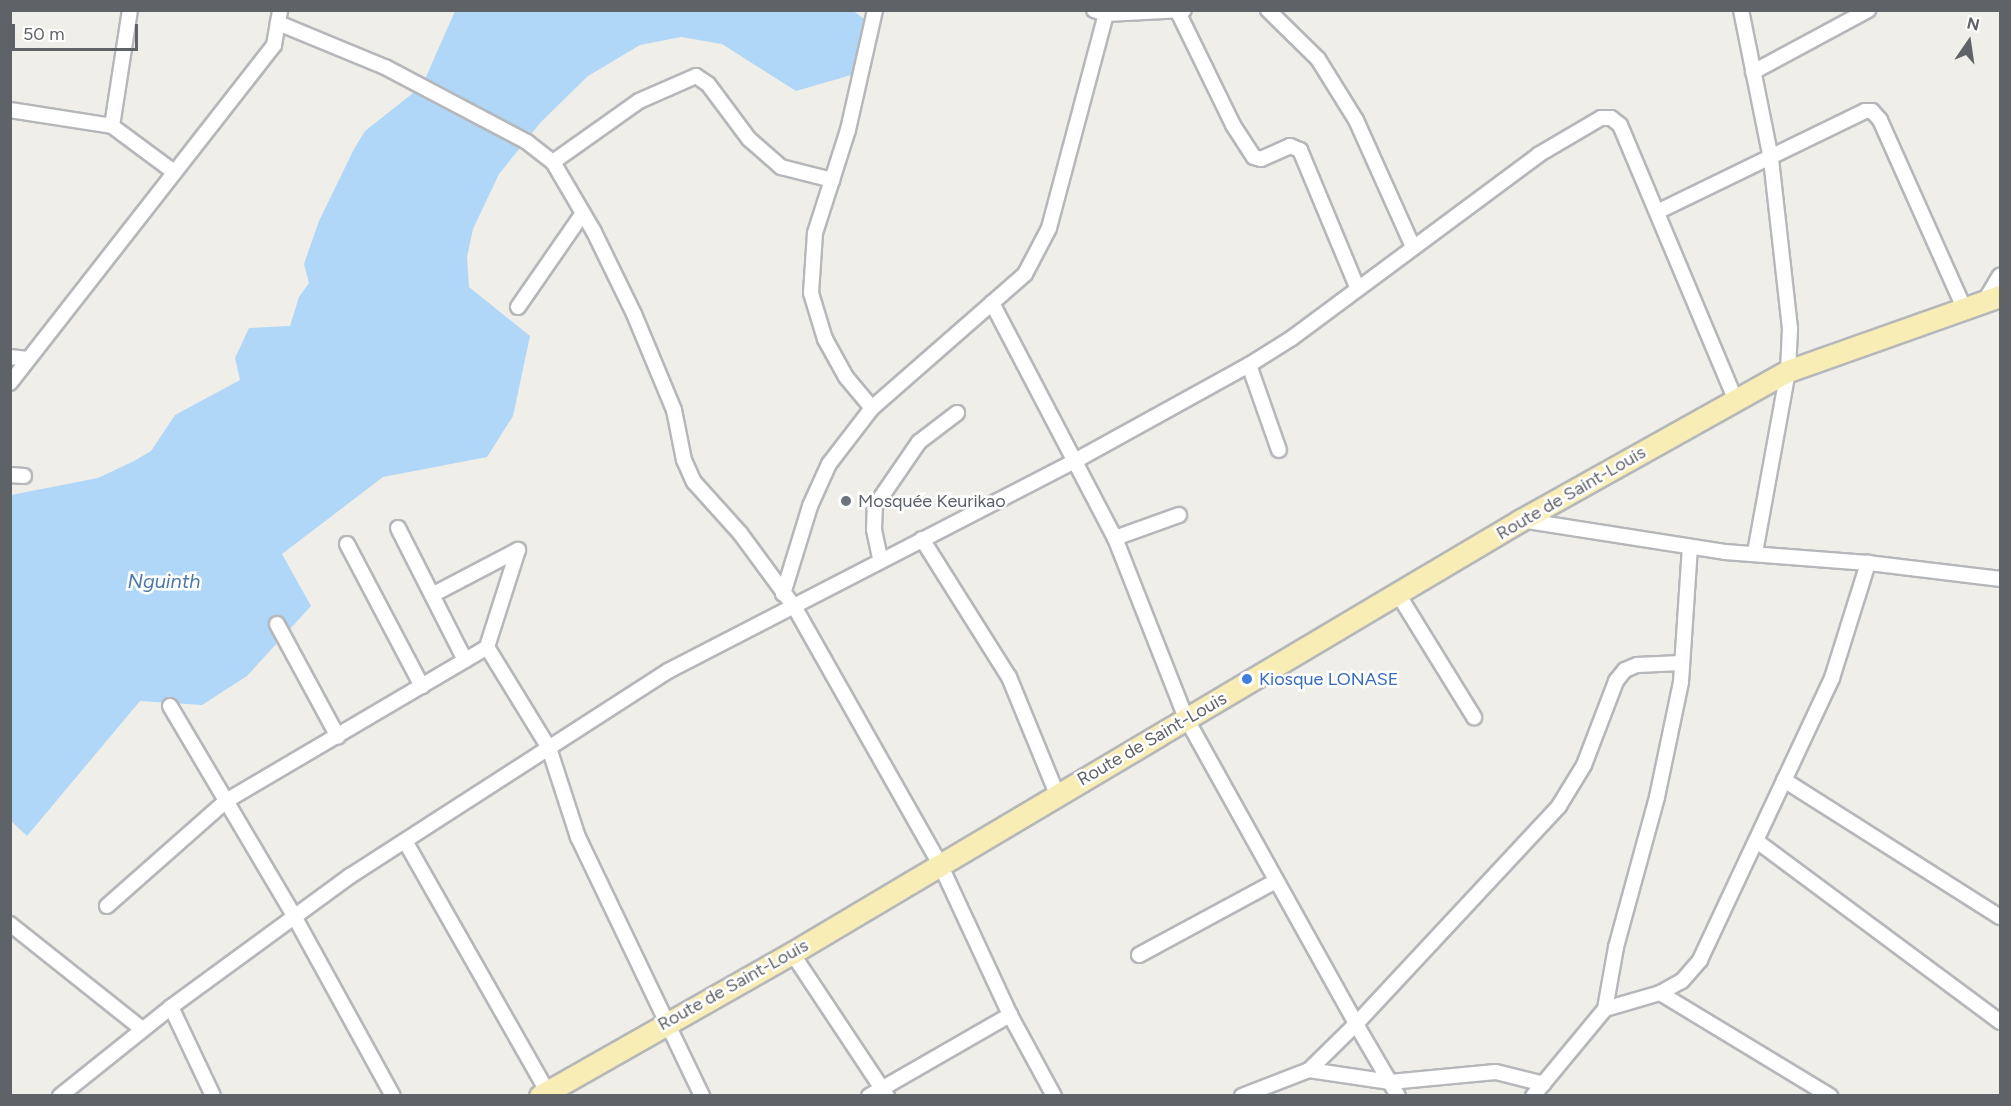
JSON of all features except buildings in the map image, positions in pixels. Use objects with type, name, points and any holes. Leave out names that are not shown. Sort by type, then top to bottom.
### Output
[{"type":"main road","name":"Route de Saint-Louis","points":[[546,1094],[665,1023],[792,953],[1521,520],[1788,371],[1983,303]]},
{"type":"street","points":[[112,126],[130,10]]},
{"type":"street","points":[[872,408],[846,377],[825,339],[812,293],[816,233],[832,180],[875,10]]},
{"type":"street","points":[[1268,10],[1318,59],[1356,120],[1413,247]]},
{"type":"street","points":[[1742,10],[1771,159],[1790,318],[1788,371],[1755,553]]},
{"type":"street","points":[[1753,72],[1868,10]]},
{"type":"street","points":[[783,594],[819,482],[872,408],[1025,274],[1049,228],[1102,12],[1181,11],[1233,125],[1254,158],[1261,159],[1290,146],[1300,150],[1357,287]]},
{"type":"street","points":[[10,383],[274,45],[279,17],[385,67],[527,142],[553,162],[583,213],[634,314],[674,410],[684,460],[693,482],[740,533],[795,608],[940,864],[1010,1015],[1054,1095]]},
{"type":"street","points":[[553,162],[639,101],[696,76],[708,84],[749,139],[781,167],[832,180]]},
{"type":"street","points":[[10,110],[112,126],[174,172]]},
{"type":"street","points":[[1657,212],[1771,159],[1865,111],[1872,111],[1880,120],[1983,303],[2001,275]]},
{"type":"street","points":[[60,1095],[142,1029],[294,916],[668,670],[795,608],[880,558],[1073,462],[1249,365],[1292,338],[1357,287],[1538,155],[1601,118],[1611,118],[1620,125],[1736,401]]},
{"type":"street","points":[[518,307],[583,213]]},
{"type":"street","points":[[992,303],[1073,462],[1115,538],[1186,718],[1356,1024],[1398,1095]]},
{"type":"street","points":[[10,357],[28,359]]},
{"type":"street","points":[[1249,365],[1279,450]]},
{"type":"street","points":[[880,558],[874,530],[875,506],[919,442],[957,413]]},
{"type":"street","points":[[1115,538],[1179,515]]},
{"type":"street","points":[[1521,520],[1690,547],[1868,563],[2001,579]]},
{"type":"street","points":[[398,528],[465,660]]},
{"type":"street","points":[[922,539],[1009,677],[1057,794]]},
{"type":"street","points":[[347,544],[422,686]]},
{"type":"street","points":[[1533,1095],[1605,1009],[1616,947],[1657,797],[1681,663],[1690,547]]},
{"type":"street","points":[[107,906],[226,801],[487,647],[518,550],[432,594]]},
{"type":"street","points":[[1605,1009],[1660,993],[1682,981],[1700,960],[1758,842],[1845,644],[1868,563]]},
{"type":"street","points":[[1398,594],[1474,717]]},
{"type":"street","points":[[277,624],[338,736]]},
{"type":"street","points":[[487,647],[549,748],[578,837],[665,1023],[702,1095]]},
{"type":"street","points":[[1242,1095],[1309,1070],[1356,1024],[1559,806],[1584,765],[1616,681],[1625,670],[1637,665],[1681,663]]},
{"type":"street","points":[[170,706],[294,916],[393,1095]]},
{"type":"street","points":[[1784,780],[2001,916]]},
{"type":"street","points":[[405,841],[546,1094]]},
{"type":"street","points":[[1758,842],[2001,1022]]},
{"type":"street","points":[[1139,955],[1276,881]]},
{"type":"street","points":[[10,924],[142,1029]]},
{"type":"street","points":[[792,953],[885,1092]]},
{"type":"street","points":[[1660,993],[1830,1095]]},
{"type":"street","points":[[171,1007],[213,1095]]},
{"type":"street","points":[[869,1095],[885,1092],[1010,1015]]},
{"type":"street","points":[[1309,1070],[1390,1082],[1496,1072],[1544,1084]]},
{"type":"water","name":"Nguinth","points":[[852,10],[867,21],[855,74],[796,91],[722,44],[681,37],[640,45],[588,76],[541,122],[499,174],[473,229],[467,257],[469,287],[530,336],[513,416],[487,457],[383,477],[282,554],[311,606],[247,676],[202,705],[140,701],[27,836],[11,821],[11,495],[98,478],[151,451],[175,415],[240,380],[235,358],[249,328],[290,326],[299,297],[309,283],[304,264],[319,221],[354,149],[365,131],[422,86],[455,11]]},
{"type":"place","name":"Mosquée Keurikao","points":[[846,501]]},
{"type":"place","name":"Kiosque LONASE","points":[[1247,679]]}]
